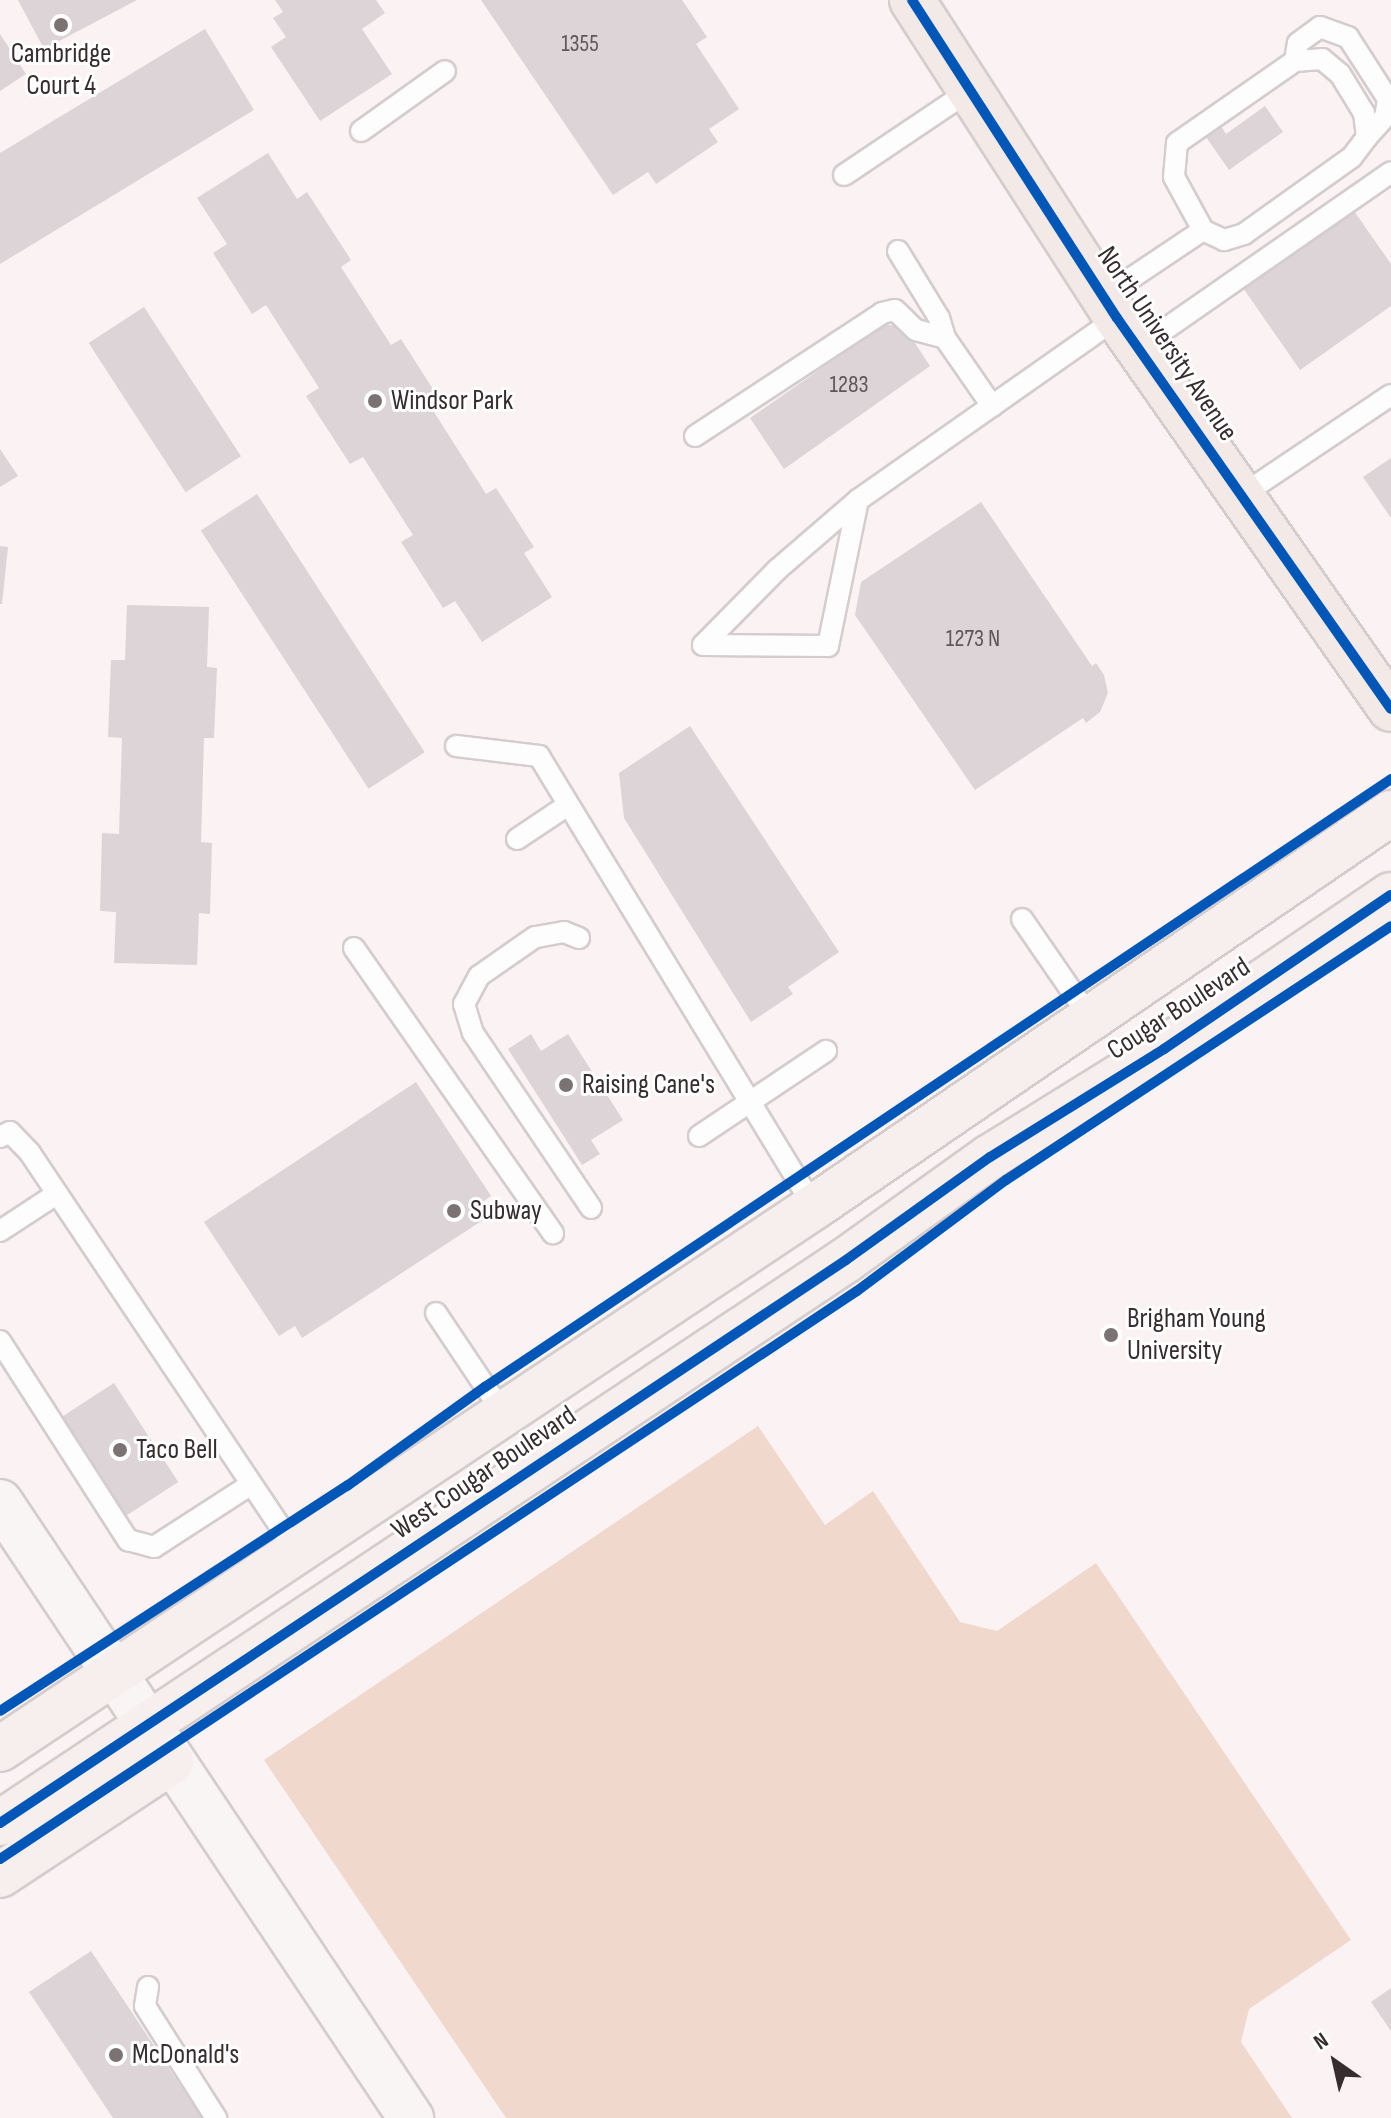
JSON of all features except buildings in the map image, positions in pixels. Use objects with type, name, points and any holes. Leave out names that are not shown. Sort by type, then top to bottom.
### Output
[{"type":"highway","name":"North University Avenue","points":[[912,0],[1119,321],[1391,709]]},
{"type":"main road","name":"Cougar Boulevard","points":[[814,1207],[1391,813]]},
{"type":"main road","name":"Cougar Boulevard","points":[[990,1157],[1164,1049],[1391,895]]},
{"type":"main road","name":"West Cougar Boulevard","points":[[0,1823],[857,1253],[990,1157]]},
{"type":"main road","name":"West Cougar Boulevard","points":[[0,1749],[814,1207]]},
{"type":"main road","points":[[0,1502],[411,2118]]},
{"type":"main road","points":[[0,1875],[171,1762]]},
{"type":"lane","points":[[1295,61],[1298,43],[1320,27],[1348,37],[1388,99],[1385,117],[1352,157],[1244,234],[1224,240],[1203,230],[1174,177],[1177,143],[1295,61],[1322,59],[1340,74],[1364,113],[1367,137]]},
{"type":"lane","points":[[361,131],[445,71]]},
{"type":"lane","points":[[844,175],[972,89]]},
{"type":"lane","points":[[858,500],[828,646],[703,645],[778,569],[858,500],[992,406],[1119,321],[1391,172]]},
{"type":"lane","points":[[1119,321],[1203,230]]},
{"type":"lane","points":[[898,251],[939,318],[945,338],[992,406]]},
{"type":"lane","points":[[695,436],[882,313],[895,310],[916,330],[945,338]]},
{"type":"lane","points":[[1242,495],[1391,395]]},
{"type":"lane","points":[[456,746],[539,756],[747,1104],[814,1207]]},
{"type":"lane","points":[[517,839],[568,805]]},
{"type":"lane","points":[[1022,919],[1091,1019]]},
{"type":"lane","points":[[579,938],[564,932],[535,937],[479,976],[464,1004],[473,1033],[591,1208]]},
{"type":"lane","points":[[354,948],[553,1233]]},
{"type":"lane","points":[[699,1136],[826,1051]]},
{"type":"lane","points":[[0,1137],[10,1132],[296,1551]]},
{"type":"lane","points":[[0,1231],[55,1195]]},
{"type":"lane","points":[[436,1313],[503,1413]]},
{"type":"lane","points":[[0,1341],[128,1540],[154,1547],[250,1485]]},
{"type":"lane","points":[[148,1987],[145,2006],[216,2118]]},
{"type":"shaded area","points":[[758,1426],[825,1525],[873,1491],[960,1622],[997,1631],[1096,1563],[1351,1940],[1249,2009],[1241,2042],[1292,2118],[506,2118],[264,1760]]},
{"type":"cycle path","points":[[912,0],[1117,318],[1391,709]]},
{"type":"cycle path","points":[[0,1711],[347,1486],[485,1387],[1391,779]]},
{"type":"cycle path","points":[[0,1823],[846,1260],[990,1157],[1164,1049],[1391,895]]},
{"type":"cycle path","points":[[0,1859],[857,1291],[1006,1180],[1391,926]]},
{"type":"place","name":"Cambridge Court 4","points":[[61,25]]},
{"type":"place","name":"Windsor Park","points":[[375,401]]},
{"type":"place","name":"Raising Cane's","points":[[566,1085]]},
{"type":"place","name":"Subway","points":[[454,1211]]},
{"type":"place","name":"Brigham Young University","points":[[1111,1335]]},
{"type":"place","name":"Taco Bell","points":[[120,1450]]},
{"type":"place","name":"McDonald's","points":[[116,2055]]}]
